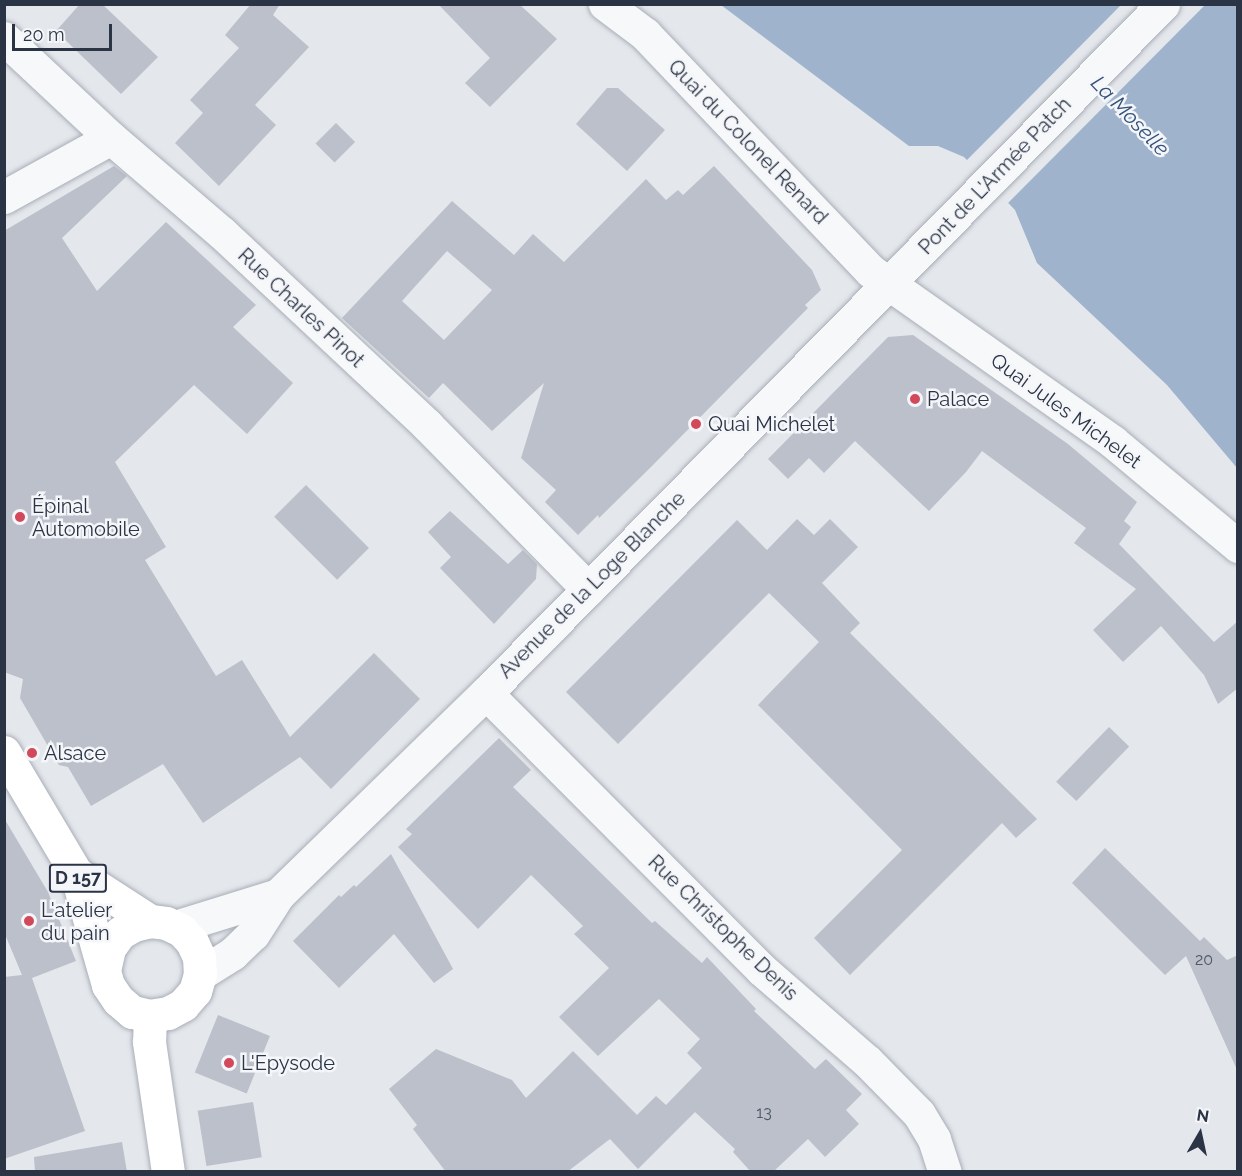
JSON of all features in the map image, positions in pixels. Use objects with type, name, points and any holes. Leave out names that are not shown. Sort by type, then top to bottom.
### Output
[{"type":"main road","name":"D 157","points":[[4,752],[76,873],[105,966]]},
{"type":"main road","name":"D 157","points":[[76,873],[162,924]]},
{"type":"main road","points":[[162,924],[192,942],[199,957],[200,974],[195,991],[183,1005],[168,1013],[150,1016],[132,1012],[118,1000],[108,985],[105,966],[109,948],[120,933],[134,925],[162,924]]},
{"type":"main road","points":[[150,1016],[149,1042],[168,1172]]},
{"type":"street","name":"Quai du Colonel Renard","points":[[605,4],[645,34],[861,261],[895,278]]},
{"type":"street","name":"Pont de L'Armée Patch","points":[[895,278],[1163,4]]},
{"type":"street","name":"Rue Charles Pinot","points":[[4,38],[111,138],[222,233],[418,417],[588,589]]},
{"type":"street","points":[[4,197],[111,138]]},
{"type":"street","name":"Quai Jules Michelet","points":[[895,278],[1113,442],[1238,546]]},
{"type":"street","name":"Avenue de la Loge Blanche","points":[[200,974],[232,954],[253,934],[278,896],[486,693],[895,278]]},
{"type":"street","name":"Rue Christophe Denis","points":[[486,693],[761,969],[867,1060],[919,1114],[934,1139],[945,1172]]},
{"type":"street","name":"Avenue de la Loge Blanche","points":[[162,924],[278,896]]},
{"type":"water","name":"La Moselle","points":[[721,5],[1237,5],[1237,468],[1167,385],[1037,263],[1015,210],[964,157],[938,146],[909,146]]},
{"type":"pier","points":[[1121,5],[1205,5],[1006,205],[965,162]]},
{"type":"building","points":[[80,4],[102,4],[158,57],[121,94],[56,31]]},
{"type":"building","points":[[251,4],[280,4],[273,15],[309,47],[255,105],[276,125],[219,186],[175,143],[203,113],[190,100],[239,48],[225,35]]},
{"type":"building","points":[[438,4],[519,4],[557,39],[490,107],[465,83],[490,58]]},
{"type":"building","points":[[607,88],[618,88],[665,130],[627,171],[576,124]]},
{"type":"building","points":[[336,123],[355,142],[335,163],[315,144]]},
{"type":"building","points":[[114,166],[127,176],[62,238],[97,291],[166,222],[256,305],[233,327],[293,383],[247,434],[194,385],[115,462],[166,547],[145,560],[216,676],[242,660],[290,737],[374,653],[420,699],[331,789],[300,757],[203,823],[163,764],[91,806],[68,767],[59,765],[20,698],[23,679],[4,672],[4,231]]},
{"type":"building","points":[[714,166],[812,270],[821,290],[805,305],[808,308],[650,468],[599,518],[598,515],[578,535],[545,502],[556,490],[521,458],[544,383],[492,431],[443,383],[429,398],[342,318],[452,201],[514,255],[533,234],[564,262],[646,179],[666,200],[678,190],[683,195]],"holes":[[[447,251],[492,290],[444,340],[402,301]]]},
{"type":"building","points":[[913,335],[1068,444],[1137,502],[1124,521],[1131,527],[1119,544],[1214,642],[1238,621],[1238,688],[1218,704],[1204,675],[1161,626],[1123,662],[1093,630],[1136,589],[1074,543],[1086,528],[982,451],[966,472],[929,511],[855,441],[824,473],[809,458],[788,479],[768,459],[888,337]]},
{"type":"building","points":[[306,485],[369,548],[337,580],[274,517]]},
{"type":"building","points":[[450,511],[508,564],[523,550],[537,564],[536,579],[494,624],[440,568],[451,557],[428,532]]},
{"type":"building","points":[[797,519],[814,535],[830,519],[858,547],[822,583],[860,623],[850,633],[1037,819],[1016,838],[1002,823],[850,975],[814,938],[902,850],[758,705],[819,642],[769,593],[618,744],[566,692],[737,520],[767,550]]},
{"type":"building","points":[[1109,727],[1129,746],[1076,801],[1056,782]]},
{"type":"building","points":[[499,738],[531,770],[513,787],[652,923],[655,921],[702,963],[707,957],[756,1009],[754,1011],[815,1069],[826,1059],[862,1094],[846,1110],[859,1124],[825,1157],[808,1139],[773,1172],[751,1172],[733,1152],[735,1149],[695,1112],[638,1169],[610,1139],[567,1172],[446,1172],[413,1129],[417,1125],[389,1089],[436,1049],[512,1080],[526,1098],[573,1051],[637,1115],[656,1096],[666,1105],[702,1068],[687,1053],[700,1039],[659,999],[598,1056],[559,1017],[609,968],[574,934],[583,926],[531,875],[478,929],[398,847],[412,834],[406,829]]},
{"type":"building","points":[[4,818],[48,892],[76,961],[32,978],[85,1131],[4,1159],[4,977],[22,975],[4,932]]},
{"type":"building","points":[[1105,848],[1200,941],[1204,937],[1227,960],[1238,955],[1238,1072],[1186,956],[1165,975],[1072,883]]},
{"type":"building","points":[[391,854],[453,969],[434,983],[394,934],[339,988],[293,941],[339,895],[341,897],[354,885],[356,887]]},
{"type":"building","name":"L'Epysode","points":[[218,1015],[270,1036],[247,1093],[195,1072]]},
{"type":"building","points":[[253,1102],[262,1157],[206,1166],[198,1111]]},
{"type":"building","points":[[122,1142],[127,1172],[35,1172],[34,1157]]},
{"type":"place","name":"Palace","points":[[915,399]]},
{"type":"place","name":"Quai Michelet","points":[[696,424]]},
{"type":"place","name":"Épinal Automobile","points":[[20,517]]},
{"type":"place","name":"Alsace","points":[[32,753]]},
{"type":"place","name":"L'atelier du pain","points":[[29,921]]},
{"type":"place","name":"L'Epysode","points":[[229,1063]]}]
